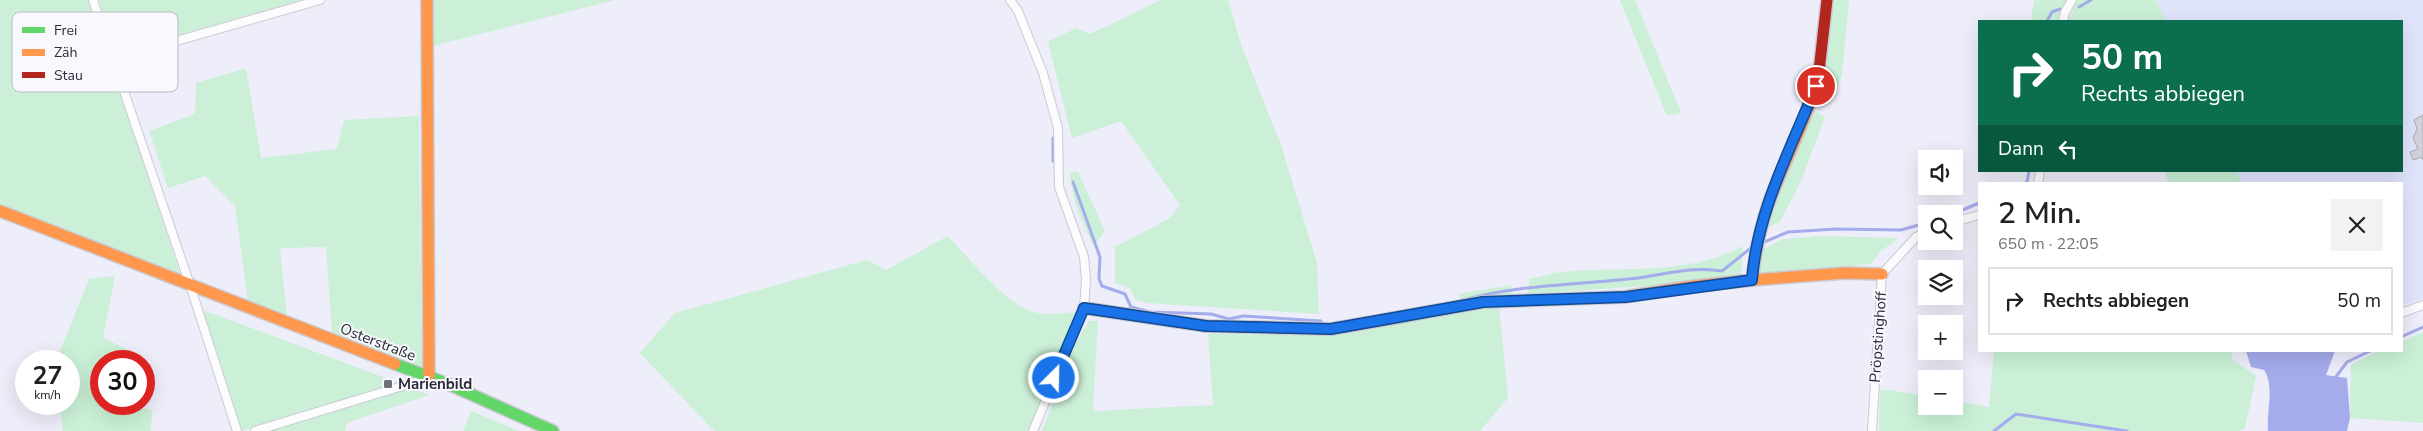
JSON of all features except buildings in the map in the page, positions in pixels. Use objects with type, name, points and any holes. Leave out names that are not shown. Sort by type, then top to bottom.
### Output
[{"type":"street","points":[[93,0],[97,12]]},
{"type":"street","points":[[178,40],[320,0]]},
{"type":"street","points":[[256,431],[429,378],[427,0]]},
{"type":"street","points":[[1010,0],[1018,11],[1043,73],[1058,128],[1059,188],[1084,257],[1086,280],[1084,308],[1033,431]]},
{"type":"street","points":[[1752,280],[1754,258],[1766,207],[1816,86],[1827,0]]},
{"type":"street","points":[[2063,20],[2065,12],[2072,0]]},
{"type":"street","points":[[124,92],[237,431]]},
{"type":"street","name":"Osterstraße","points":[[0,211],[448,384],[553,431]]},
{"type":"street","points":[[1963,219],[1978,215]]},
{"type":"street","name":"Pröpstinghoff","points":[[1872,431],[1882,274],[1918,236]]},
{"type":"street","points":[[1084,308],[1206,326],[1331,329],[1483,302],[1626,297],[1752,280],[1845,273],[1882,274]]},
{"type":"street","points":[[2403,312],[2423,305]]},
{"type":"shaded area","points":[[2156,0],[2423,0],[2423,298],[2403,305],[2403,182],[2241,182],[2236,172],[2403,172],[2403,20],[2166,20]]},
{"type":"green space","points":[[0,0],[89,0],[93,12],[12,12],[12,92],[120,92],[181,276],[0,204]]},
{"type":"green space","points":[[99,0],[302,0],[178,35],[178,12],[103,12]]},
{"type":"green space","points":[[432,0],[615,0],[432,46]]},
{"type":"green space","points":[[1161,0],[1228,0],[1242,47],[1281,145],[1317,263],[1319,314],[1148,303],[1135,300],[1130,288],[1115,283],[1115,247],[1170,218],[1180,205],[1121,121],[1072,138],[1048,41],[1077,28],[1090,34]]},
{"type":"green space","points":[[1620,0],[1635,0],[1681,113],[1667,116]]},
{"type":"green space","points":[[1831,0],[1849,0],[1842,75],[1830,104],[1816,96]]},
{"type":"green space","points":[[2034,0],[2067,0],[2059,20],[2031,20]]},
{"type":"green space","points":[[2077,0],[2156,0],[2166,20],[2068,20]]},
{"type":"green space","points":[[246,68],[261,158],[337,149],[344,120],[419,116],[422,369],[332,334],[326,247],[280,248],[287,317],[248,302],[235,206],[205,176],[168,188],[149,131],[195,114],[196,83]]},
{"type":"green space","points":[[1811,109],[1825,117],[1801,181],[1780,222],[1762,231]]},
{"type":"green space","points":[[1070,172],[1078,172],[1105,231],[1094,246],[1085,229],[1072,192]]},
{"type":"green space","points":[[2164,172],[2236,172],[2241,182],[2169,182]]},
{"type":"green space","points":[[948,236],[988,280],[1023,308],[1045,314],[1080,311],[1030,431],[714,431],[640,353],[675,313],[867,260],[886,270]]},
{"type":"green space","points":[[1822,236],[1899,238],[1881,251],[1871,264],[1755,275],[1757,253],[1783,239]]},
{"type":"green space","points":[[1743,246],[1741,276],[1692,283],[1528,294],[1529,279],[1550,274],[1585,270],[1678,266],[1700,262]]},
{"type":"green space","points":[[115,276],[103,338],[129,350],[90,350],[90,415],[152,415],[151,431],[63,431],[61,415],[80,415],[80,350],[60,350],[89,279]]},
{"type":"green space","points":[[1511,285],[1513,296],[1461,303],[1459,294]]},
{"type":"green space","points":[[1499,306],[1508,398],[1480,431],[1042,431],[1075,344],[1089,321],[1098,321],[1093,411],[1213,405],[1208,334],[1339,335]]},
{"type":"green space","points":[[203,310],[399,383],[242,431]]},
{"type":"green space","points":[[2423,332],[2423,423],[2350,418],[2351,364],[2378,352],[2403,352],[2403,341]]},
{"type":"green space","points":[[1994,352],[2232,352],[2232,359],[2256,376],[2245,428],[2239,431],[1879,431],[1880,391],[1890,390],[1918,395],[1918,415],[1963,415],[1963,403],[1989,407]]},
{"type":"green space","points":[[412,388],[429,395],[347,423],[345,431],[269,431]]},
{"type":"green space","points":[[471,411],[519,431],[463,431]]},
{"type":"water","points":[[2246,352],[2335,352],[2326,375],[2347,378],[2350,418],[2347,431],[2268,431],[2270,391],[2267,376],[2264,370],[2251,367]]},
{"type":"waterway","points":[[2079,7],[2091,0]]},
{"type":"waterway","points":[[2048,20],[2052,12],[2060,9]]},
{"type":"waterway","points":[[1053,138],[1053,161]]},
{"type":"waterway","points":[[2027,182],[2029,172]]},
{"type":"waterway","points":[[1073,182],[1100,257],[1099,279],[1102,286],[1125,294],[1131,307],[1150,312],[1211,314],[1229,319],[1243,316],[1321,321]]},
{"type":"waterway","points":[[1963,210],[1978,203]]},
{"type":"waterway","points":[[1762,243],[1788,232],[1836,229],[1901,230],[1918,225]]},
{"type":"waterway","points":[[1460,301],[1482,295],[1526,288],[1638,278],[1701,269],[1722,271],[1751,248]]},
{"type":"waterway","points":[[2403,336],[2423,327]]},
{"type":"waterway","points":[[2335,378],[2347,362],[2368,352]]},
{"type":"waterway","points":[[1994,431],[2016,414],[2127,431]]},
{"type":"traffic: fast","points":[[1389,319],[1483,302],[1624,297]]},
{"type":"traffic: fast","points":[[395,364],[448,384],[553,431]]},
{"type":"traffic: slow","points":[[427,0],[429,378]]},
{"type":"traffic: slow","points":[[1752,280],[1758,242],[1768,205],[1803,122],[1819,71]]},
{"type":"traffic: slow","points":[[0,211],[395,364]]},
{"type":"traffic: slow","points":[[1624,297],[1694,286],[1752,280],[1845,273],[1882,274]]},
{"type":"traffic: jam","points":[[1819,71],[1827,0]]},
{"type":"traffic: jam","points":[[1084,308],[1206,326],[1331,329],[1389,319]]},
{"type":"place","name":"Marienbild","points":[[388,384]]},
{"type":"route","points":[[1054,378],[1084,308],[1206,326],[1331,329],[1483,302],[1626,297],[1694,286],[1752,280],[1754,258],[1766,207],[1816,86]]}]
